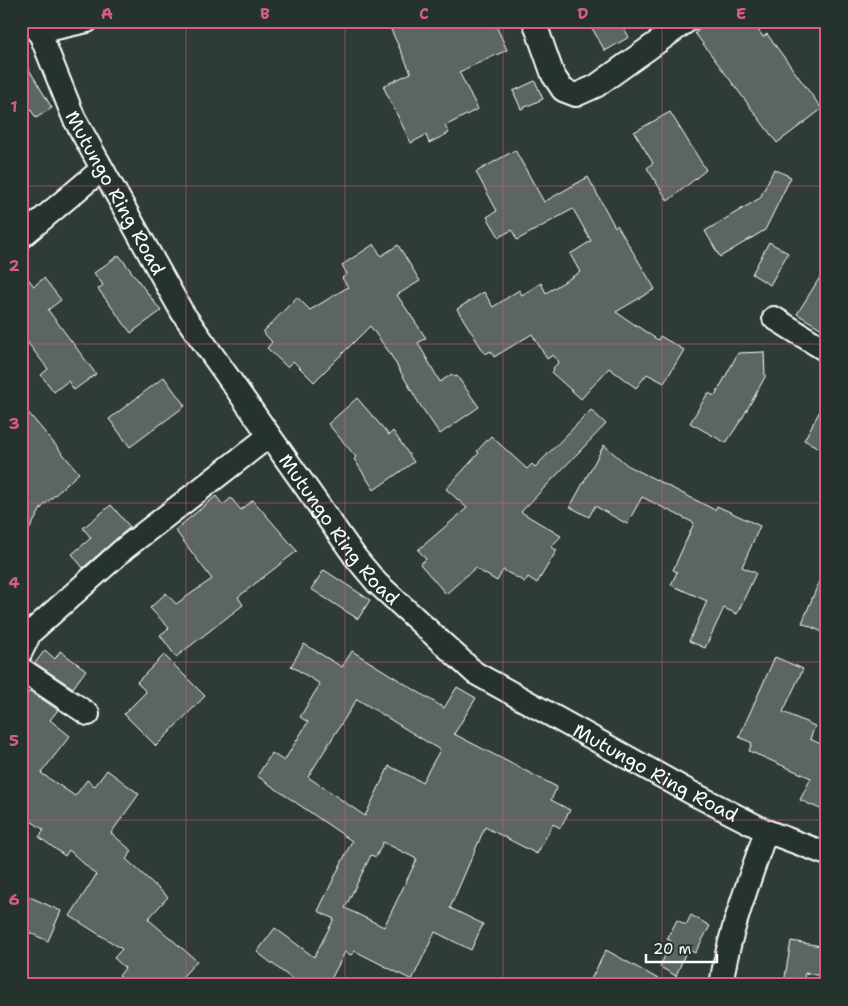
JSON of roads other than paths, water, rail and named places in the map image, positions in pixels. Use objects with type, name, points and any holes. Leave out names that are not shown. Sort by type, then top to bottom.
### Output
[{"type":"street","points":[[37,27],[87,21]]},
{"type":"street","points":[[534,21],[553,75],[563,90],[576,95],[596,86],[687,21]]},
{"type":"street","name":"Mutungo Ring Road","points":[[37,27],[74,118],[182,312],[356,558],[377,583],[475,673],[599,743],[766,831],[827,854]]},
{"type":"street","points":[[21,237],[102,169]]},
{"type":"street","points":[[774,318],[827,351]]},
{"type":"street","points":[[21,652],[30,634],[125,548],[269,436]]},
{"type":"street","points":[[21,670],[88,714]]},
{"type":"street","points":[[721,985],[726,954],[736,918],[766,831]]}]
